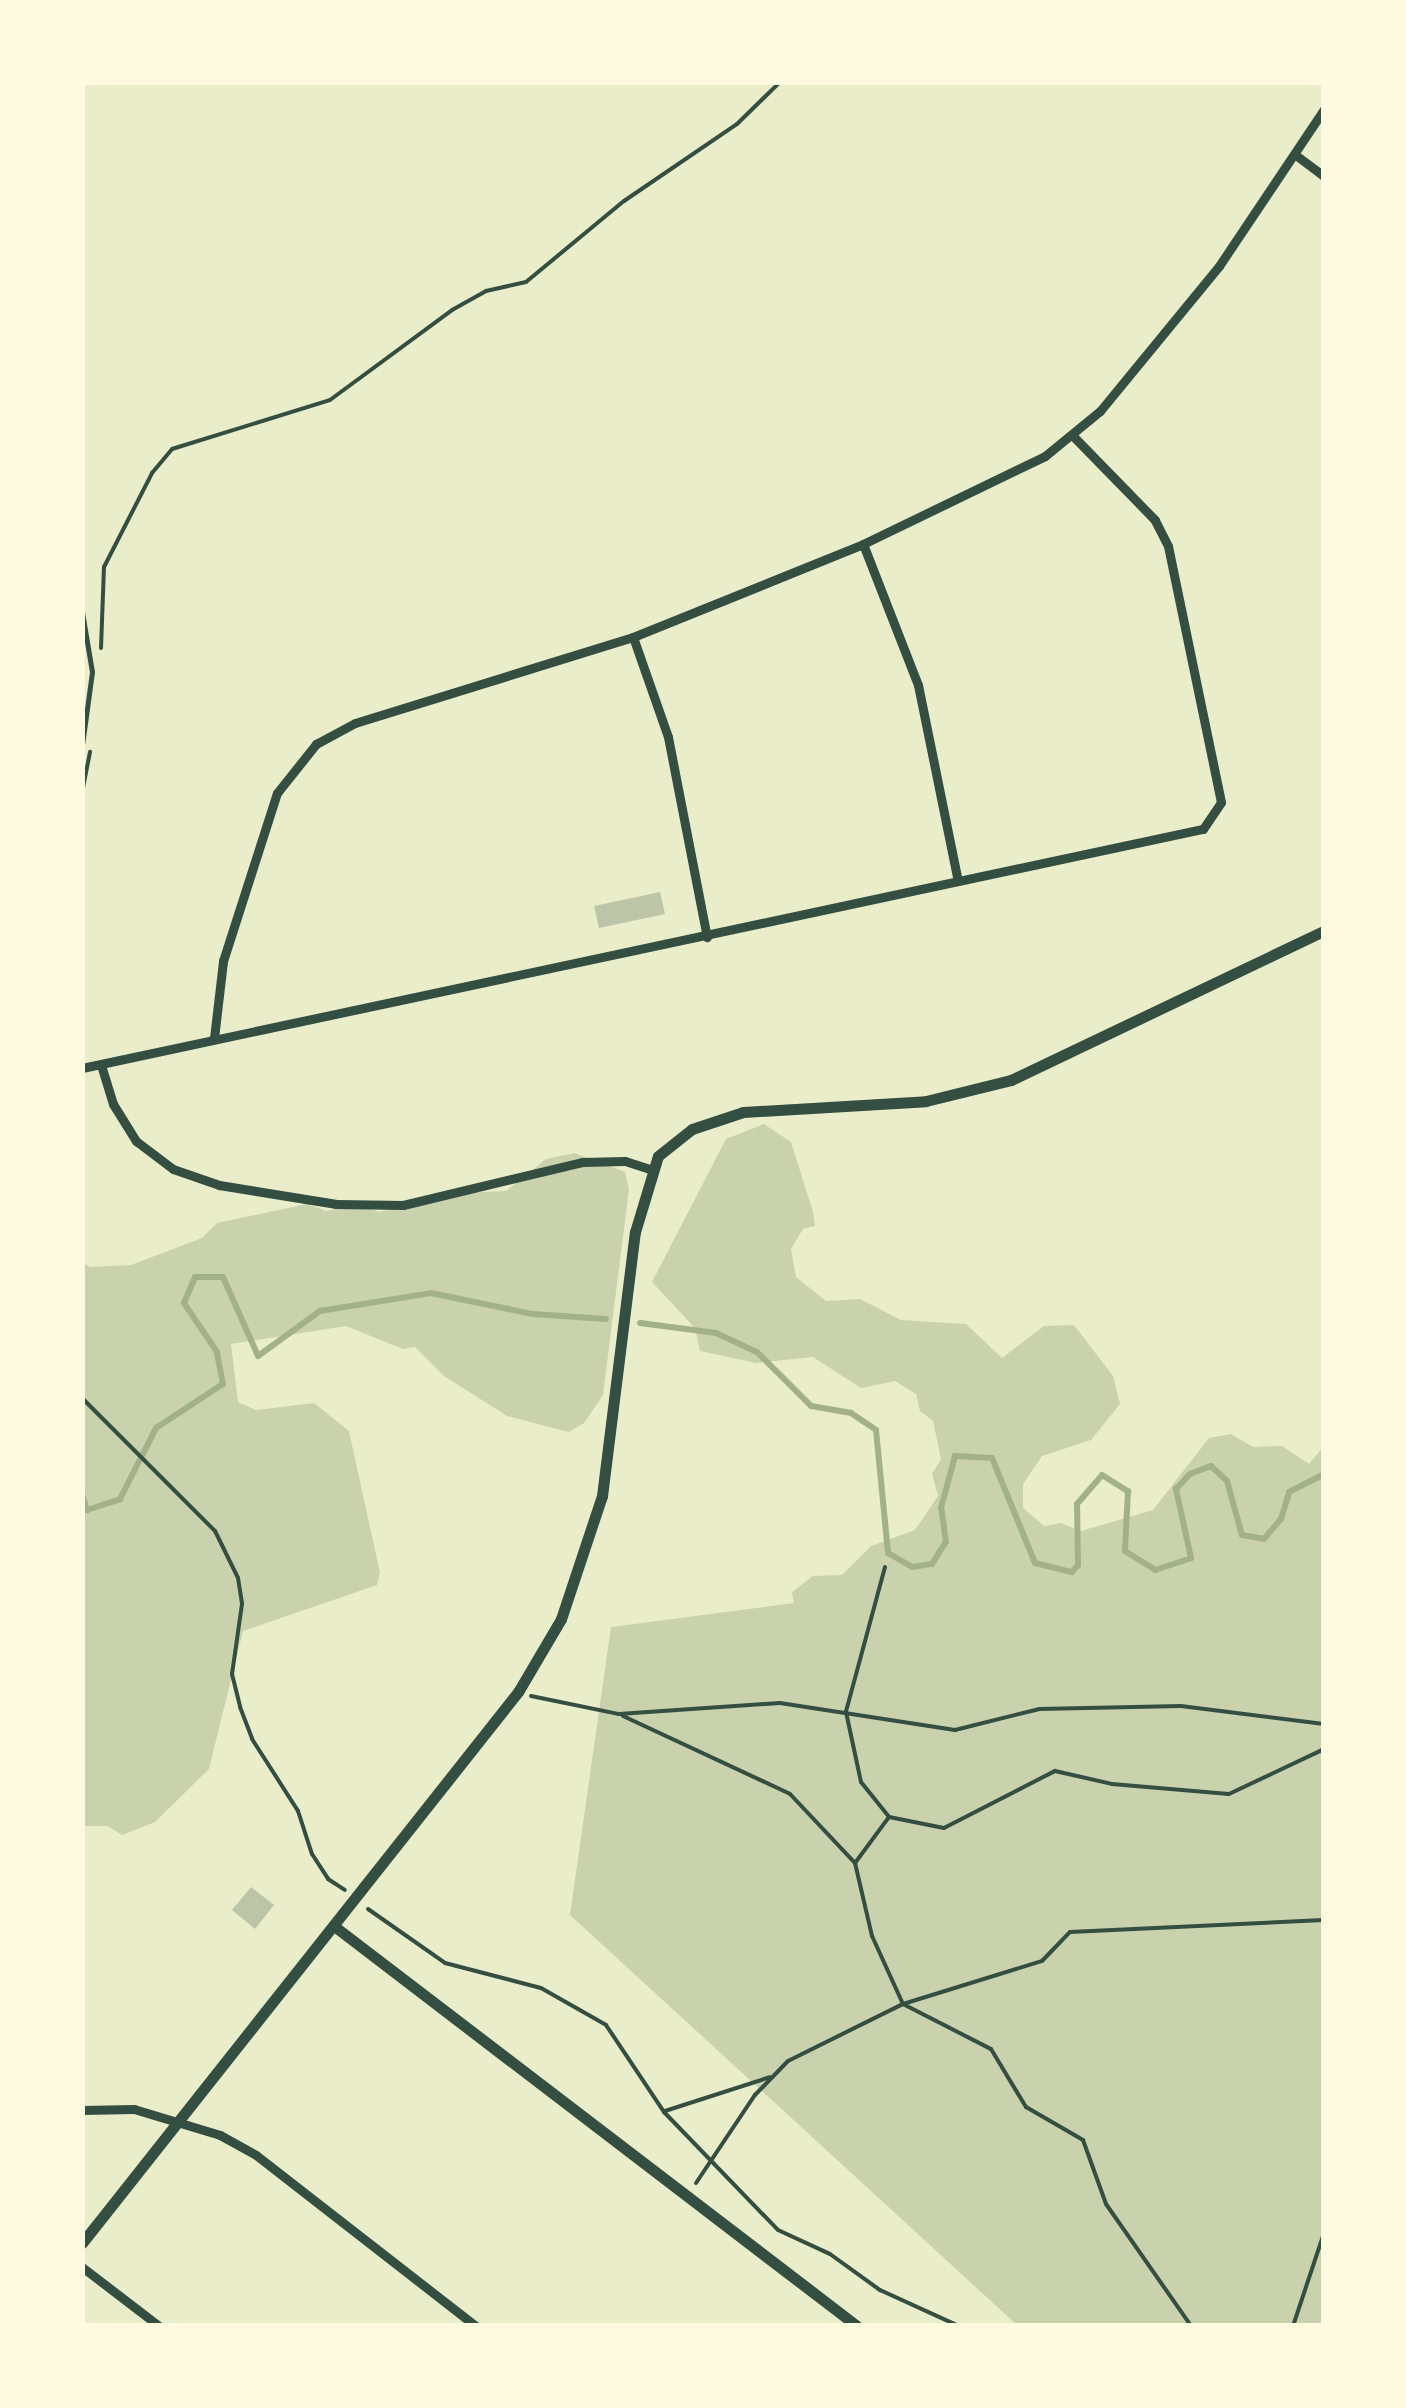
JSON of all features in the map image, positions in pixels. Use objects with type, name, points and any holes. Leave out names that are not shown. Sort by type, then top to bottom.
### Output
[{"type":"street","points":[[214,1038],[223,962],[276,793],[295,764],[355,723],[633,636],[862,544],[1007,477],[1072,436],[1219,266],[1297,156],[1324,109]]},
{"type":"street","points":[[1297,156],[1324,176]]},
{"type":"street","points":[[82,1068],[958,882],[1186,838],[1214,819],[1221,802],[1168,546],[1155,520],[1072,436]]},
{"type":"street","points":[[862,544],[918,685],[958,882]]},
{"type":"street","points":[[633,636],[668,737],[707,937]]},
{"type":"street","points":[[82,2243],[518,1692],[560,1619],[592,1542],[650,1169],[672,1142],[717,1118],[773,1108],[926,1101],[1010,1080],[1324,931]]},
{"type":"street","points":[[102,1065],[113,1104],[136,1141],[173,1169],[219,1185],[336,1204],[403,1205],[582,1162],[625,1161],[650,1169]]},
{"type":"street","points":[[334,1926],[857,2326]]},
{"type":"street","points":[[82,2110],[134,2110],[177,2120],[256,2155],[476,2326]]},
{"type":"street","points":[[82,2267],[159,2326]]},
{"type":"lane","points":[[82,612],[92,672],[82,745]]},
{"type":"path","points":[[101,659],[104,567],[152,473],[172,449],[246,432],[330,400],[452,310],[486,291],[526,282],[624,201],[737,124],[780,82]]},
{"type":"path","points":[[82,793],[93,734]]},
{"type":"path","points":[[82,1398],[214,1530],[238,1578],[242,1604],[232,1674],[252,1739],[298,1810],[328,1879],[445,1963],[541,1988],[606,2024],[664,2112],[709,2163],[778,2230],[830,2254],[880,2290],[960,2326]]},
{"type":"path","points":[[885,1567],[846,1712],[861,1782],[889,1817],[944,1828],[1054,1772],[1112,1784],[1229,1794],[1324,1749]]},
{"type":"path","points":[[518,1692],[619,1714],[790,1794],[855,1863],[872,1936],[903,2004],[991,2048],[1026,2108],[1083,2140],[1106,2204],[1190,2326]]},
{"type":"path","points":[[619,1714],[780,1704],[954,1730],[1039,1709],[1181,1706],[1324,1724]]},
{"type":"path","points":[[855,1863],[889,1817]]},
{"type":"path","points":[[688,2195],[788,2061],[903,2004],[1042,1961],[1070,1932],[1324,1920]]},
{"type":"path","points":[[664,2112],[774,2075]]},
{"type":"path","points":[[1293,2326],[1324,2233]]},
{"type":"green space","points":[[764,1124],[791,1142],[813,1212],[815,1226],[803,1229],[791,1249],[796,1277],[826,1301],[860,1299],[901,1320],[966,1324],[1002,1358],[1044,1326],[1074,1325],[1113,1376],[1120,1404],[1091,1440],[1042,1456],[1023,1484],[1023,1508],[1044,1526],[1061,1523],[1081,1531],[1153,1510],[1209,1438],[1231,1434],[1253,1447],[1282,1446],[1309,1464],[1323,1447],[1323,2325],[1017,2325],[570,1915],[611,1627],[794,1603],[792,1592],[813,1576],[842,1575],[871,1546],[915,1530],[938,1496],[932,1474],[941,1459],[933,1421],[920,1411],[916,1394],[895,1381],[861,1388],[813,1357],[756,1363],[700,1351],[695,1328],[652,1282],[726,1139]]},
{"type":"green space","points":[[575,1153],[625,1172],[629,1189],[603,1395],[584,1423],[569,1432],[507,1416],[444,1376],[415,1347],[403,1349],[346,1326],[231,1344],[238,1402],[256,1410],[314,1403],[349,1431],[380,1573],[377,1585],[243,1631],[209,1769],[155,1822],[122,1835],[108,1826],[83,1826],[82,1262],[90,1267],[131,1265],[202,1238],[217,1223],[307,1204],[326,1211],[355,1205],[380,1212],[435,1194],[506,1191],[546,1159]]},
{"type":"building","points":[[660,892],[665,914],[599,928],[594,906]]},
{"type":"building","points":[[251,1887],[274,1905],[255,1929],[232,1910]]},
{"type":"waterway","points":[[82,1494],[87,1510],[120,1499],[156,1428],[223,1384],[217,1352],[184,1303],[195,1277],[223,1277],[258,1356],[320,1311],[431,1293],[532,1314],[606,1319]]},
{"type":"waterway","points":[[640,1323],[716,1333],[757,1352],[811,1406],[851,1413],[876,1430],[888,1553],[912,1567],[932,1564],[946,1542],[941,1508],[955,1456],[992,1458],[1035,1563],[1072,1572],[1078,1565],[1077,1504],[1102,1475],[1128,1491],[1125,1551],[1155,1570],[1191,1558],[1176,1489],[1190,1474],[1211,1466],[1227,1481],[1242,1535],[1264,1539],[1281,1519],[1289,1492],[1324,1474]]}]
